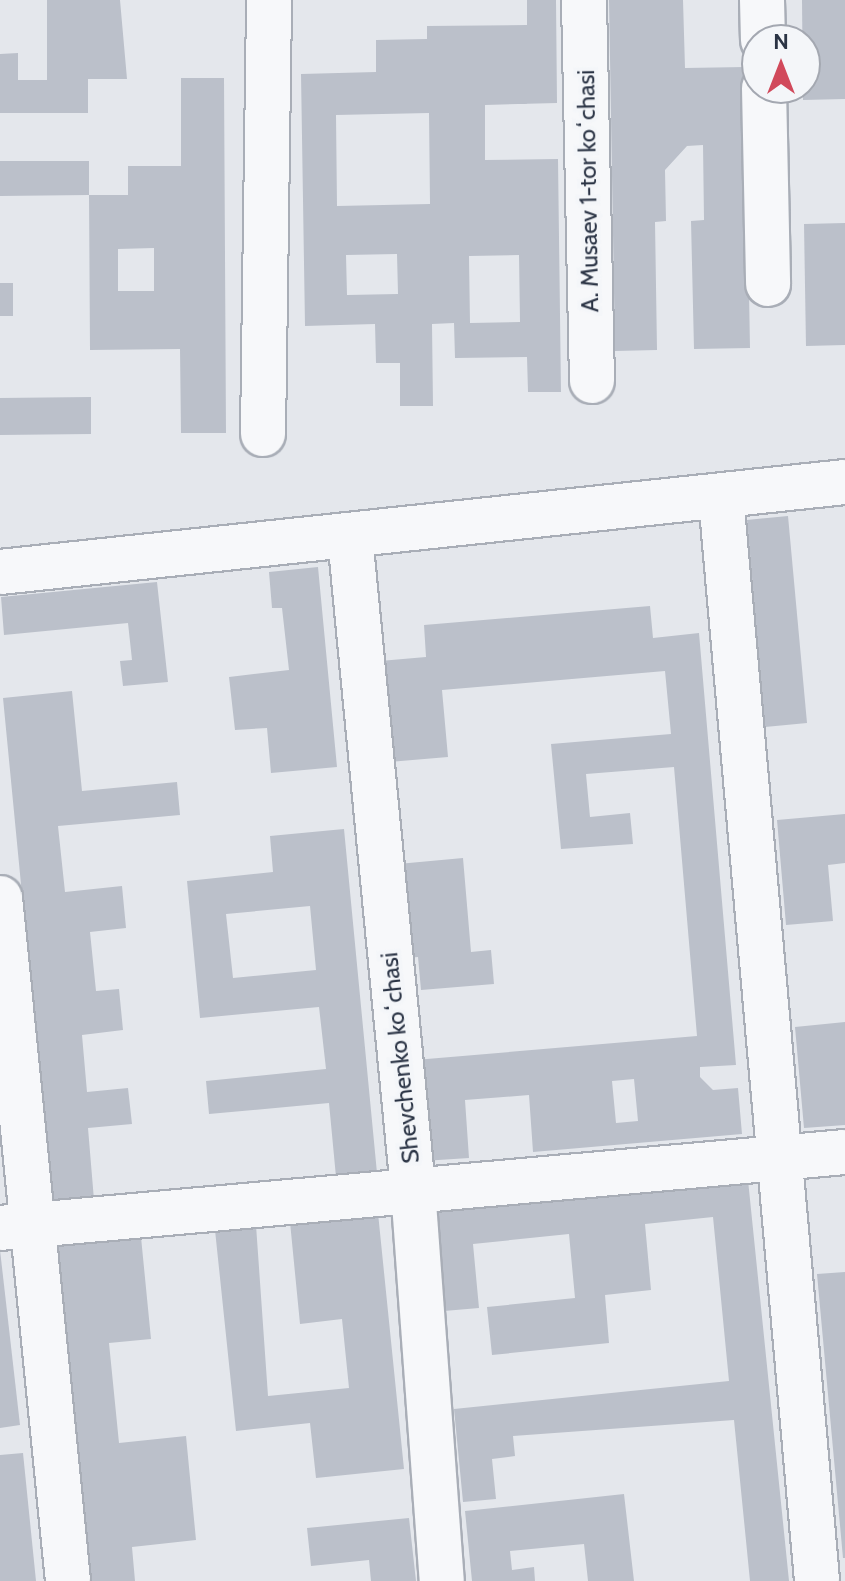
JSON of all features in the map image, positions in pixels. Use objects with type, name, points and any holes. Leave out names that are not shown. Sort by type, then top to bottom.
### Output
[{"type":"street","points":[[263,434],[269,0]]},
{"type":"street","name":"A. Musaev 1-tor koʻchasi","points":[[584,0],[592,381]]},
{"type":"street","points":[[762,0],[763,24]]},
{"type":"street","points":[[764,104],[768,284]]},
{"type":"street","points":[[0,572],[721,498],[845,482]]},
{"type":"street","points":[[721,498],[776,1159],[817,1581]]},
{"type":"street","name":"Shevchenko koʻchasi","points":[[350,537],[413,1189],[442,1581]]},
{"type":"street","points":[[0,898],[15,1226],[68,1581]]},
{"type":"street","points":[[15,1226],[845,1152]]},
{"type":"building","points":[[47,0],[120,0],[127,79],[88,79],[88,113],[0,113],[0,54],[18,53],[18,80],[47,80]]},
{"type":"building","points":[[527,0],[556,0],[557,103],[485,105],[485,160],[558,159],[561,392],[528,392],[527,357],[455,358],[454,323],[432,324],[433,406],[400,406],[400,363],[376,363],[375,324],[305,326],[301,74],[376,72],[376,40],[427,39],[427,26],[527,25]],"holes":[[[429,113],[430,204],[337,206],[336,115]],[[397,254],[398,294],[347,295],[346,255]],[[519,255],[520,322],[470,323],[469,256]]]},
{"type":"building","points":[[609,0],[683,0],[685,68],[741,67],[741,104],[746,104],[750,348],[694,349],[691,221],[704,220],[703,145],[687,146],[665,170],[666,221],[655,222],[657,350],[615,351]]},
{"type":"building","points":[[802,0],[845,0],[845,99],[821,100],[821,24],[802,24]]},
{"type":"building","points":[[181,78],[224,78],[226,433],[181,433],[180,349],[90,350],[89,195],[128,195],[128,166],[181,166]],"holes":[[[154,248],[154,291],[118,291],[118,249]]]},
{"type":"building","points":[[0,161],[89,161],[89,195],[0,196]]},
{"type":"building","points":[[845,223],[845,345],[806,346],[804,224]]},
{"type":"building","points":[[0,283],[13,283],[13,316],[0,316]]},
{"type":"building","points":[[91,397],[91,434],[0,435],[0,398]]},
{"type":"building","points":[[788,516],[807,723],[765,727],[747,520]]},
{"type":"building","points":[[318,567],[337,767],[271,773],[267,728],[235,730],[229,677],[289,670],[282,608],[272,608],[269,572]]},
{"type":"building","points":[[157,582],[168,682],[123,686],[120,661],[132,660],[128,623],[4,635],[1,597]]},
{"type":"building","points":[[650,606],[653,638],[699,633],[736,1065],[700,1067],[700,1077],[713,1090],[738,1088],[742,1134],[533,1152],[529,1095],[465,1100],[469,1158],[423,1161],[415,1060],[697,1036],[674,767],[586,774],[590,817],[630,813],[633,844],[561,849],[551,744],[671,734],[665,671],[442,690],[448,757],[389,762],[380,661],[426,657],[424,625]],"holes":[[[634,1079],[638,1121],[616,1123],[612,1081]]]},
{"type":"building","points":[[72,691],[82,791],[177,782],[180,815],[58,826],[65,892],[122,886],[126,928],[90,932],[96,991],[119,989],[123,1030],[82,1035],[87,1092],[128,1088],[132,1124],[88,1128],[94,1200],[52,1205],[3,698]]},
{"type":"building","points":[[845,814],[845,863],[828,865],[833,921],[786,925],[777,820]]},
{"type":"building","points":[[344,829],[377,1173],[336,1177],[329,1103],[209,1114],[206,1081],[326,1069],[319,1007],[200,1018],[187,881],[273,872],[270,836]],"holes":[[[310,906],[316,970],[233,978],[226,914]]]},
{"type":"building","points":[[463,858],[471,952],[491,950],[494,984],[421,990],[418,957],[406,958],[398,864]]},
{"type":"building","points":[[845,1022],[845,1125],[804,1128],[795,1027]]},
{"type":"building","points":[[748,1180],[789,1581],[750,1581],[734,1420],[513,1436],[515,1456],[492,1459],[496,1499],[463,1502],[454,1409],[729,1381],[713,1217],[645,1224],[651,1290],[605,1295],[609,1343],[492,1355],[487,1307],[575,1298],[569,1234],[473,1244],[479,1308],[444,1311],[434,1212]]},
{"type":"building","points":[[378,1213],[404,1469],[316,1478],[310,1423],[236,1431],[215,1230],[256,1225],[268,1396],[349,1388],[342,1319],[300,1324],[290,1222]]},
{"type":"building","points":[[141,1237],[151,1339],[109,1343],[119,1443],[186,1436],[196,1540],[132,1547],[135,1581],[90,1581],[55,1246]]},
{"type":"building","points":[[0,1250],[20,1425],[0,1428]]},
{"type":"building","points":[[845,1272],[845,1558],[843,1558],[817,1274]]},
{"type":"building","points":[[23,1453],[36,1581],[0,1581],[0,1455]]},
{"type":"building","points":[[624,1494],[634,1581],[588,1581],[584,1544],[510,1551],[512,1570],[534,1567],[535,1581],[472,1581],[465,1511]]},
{"type":"building","points":[[409,1518],[416,1581],[371,1581],[369,1560],[311,1566],[307,1528]]}]
